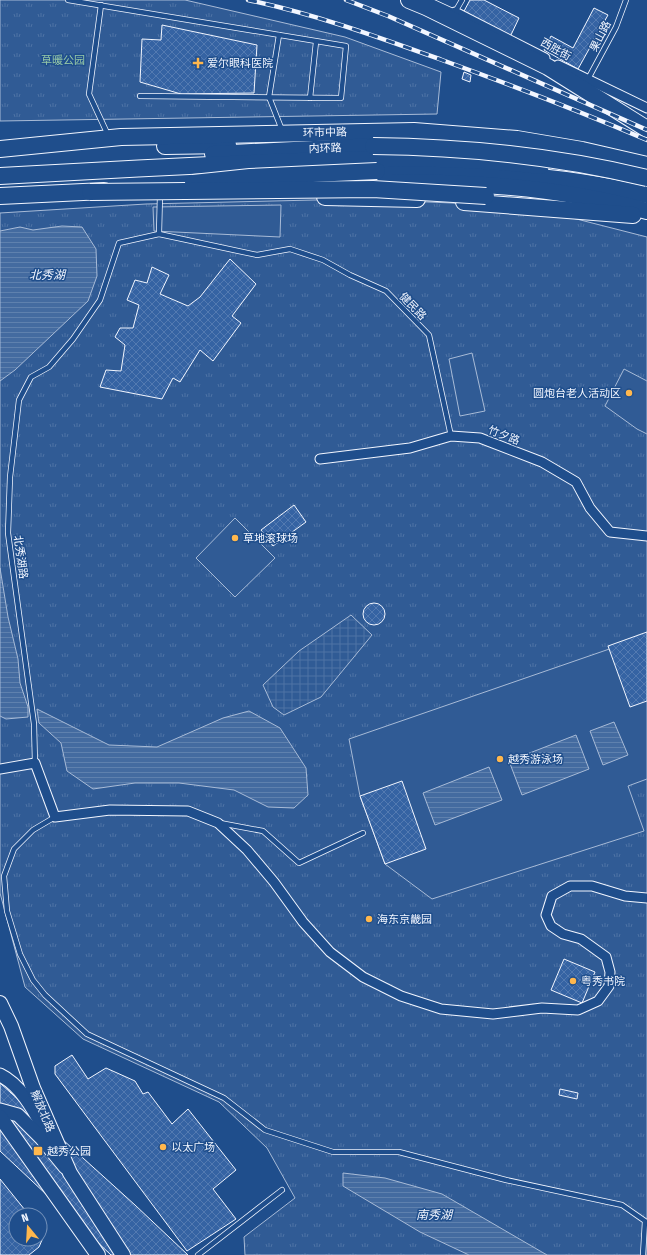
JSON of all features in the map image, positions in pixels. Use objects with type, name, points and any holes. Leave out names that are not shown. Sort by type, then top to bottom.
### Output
[{"type":"highway","points":[[409,0],[548,67],[647,129]]},
{"type":"highway","name":"环市中路","points":[[0,150],[109,137],[283,132],[414,131],[483,135],[582,150],[647,165]]},
{"type":"highway","points":[[0,150],[241,145],[374,146]]},
{"type":"highway","name":"内环路","points":[[3,171],[374,146],[451,149],[527,156],[603,168],[647,178]]},
{"type":"highway","points":[[3,171],[190,166],[354,159],[428,158],[556,167],[609,176],[647,186]]},
{"type":"highway","points":[[90,192],[250,177],[427,170],[467,171],[531,176],[606,187],[647,195]]},
{"type":"highway","points":[[0,196],[158,190],[373,189],[486,196],[647,213]]},
{"type":"highway","points":[[0,196],[158,190],[202,199],[338,197],[418,199],[647,213]]},
{"type":"main road","name":"解放北路","points":[[0,1003],[11,1026],[33,1088],[70,1173],[123,1255]]},
{"type":"main road","points":[[0,1075],[16,1087],[30,1107],[70,1173]]},
{"type":"main road","points":[[0,1110],[18,1116],[42,1139],[70,1173]]},
{"type":"main road","points":[[18,1116],[2,1121],[57,1195],[98,1255]]},
{"type":"street","name":"西胜街","points":[[456,12],[533,50],[558,65],[646,108]]},
{"type":"street","name":"竹夕路","points":[[320,459],[410,448],[450,436],[480,438],[542,462],[576,482],[590,508],[610,532],[647,536]]},
{"type":"street","points":[[0,769],[35,763],[55,817],[110,810],[188,811],[218,823],[247,850],[274,882],[303,922],[330,952],[363,977],[401,996],[441,1009],[493,1014],[542,1008],[578,1010],[598,1002],[609,986],[610,972],[606,957],[581,939],[562,934],[551,926],[546,915],[552,896],[570,886],[592,886],[625,896],[647,898]]},
{"type":"lane","points":[[68,0],[346,46],[341,98],[140,96]]},
{"type":"lane","points":[[430,0],[456,12],[462,0]]},
{"type":"lane","name":"果山路","points":[[588,79],[616,27],[626,0]]},
{"type":"lane","points":[[101,5],[89,94],[109,137]]},
{"type":"lane","points":[[279,35],[269,97],[283,132]]},
{"type":"lane","points":[[310,98],[316,42]]},
{"type":"lane","points":[[158,190],[159,234]]},
{"type":"lane","name":"北秀湖路","points":[[35,763],[33,717],[8,533],[10,477],[19,400],[31,377],[48,367],[58,356],[73,339],[100,300],[119,243],[159,234]]},
{"type":"lane","name":"健民路","points":[[159,234],[257,255],[290,249],[324,260],[350,275],[386,291],[429,335],[450,436]]},
{"type":"lane","points":[[55,817],[33,830],[14,849],[4,876],[7,911],[20,954],[33,980],[45,995],[87,1034],[224,1098],[265,1130],[333,1152],[399,1152],[506,1180],[622,1205],[645,1221],[643,1255]]},
{"type":"lane","points":[[218,823],[263,831],[299,863],[363,833]]},
{"type":"lane","points":[[198,1255],[282,1190]]},
{"type":"green space","name":"草暖公园","points":[[0,0],[185,0],[345,37],[441,72],[437,114],[0,121]]},
{"type":"green space","points":[[357,199],[452,203],[553,213],[647,237],[647,1255],[245,1255],[244,1237],[295,1198],[267,1148],[219,1102],[83,1039],[25,987],[0,893],[0,213],[146,204]]},
{"type":"shaded area","points":[[281,205],[280,237],[154,231],[153,207]]},
{"type":"shaded area","points":[[472,353],[485,411],[460,416],[449,359]]},
{"type":"shaded area","name":"圆炮台老人活动区","points":[[624,369],[647,381],[647,434],[637,429],[605,406]]},
{"type":"shaded area","name":"草地滚球场","points":[[235,518],[275,558],[235,597],[196,558]]},
{"type":"shaded area","points":[[351,615],[372,635],[321,697],[284,715],[273,707],[263,685],[299,651]]},
{"type":"shaded area","name":"越秀游泳场","points":[[647,636],[647,779],[628,786],[644,831],[432,899],[385,864],[360,796],[349,739]]},
{"type":"water","name":"北秀湖","points":[[62,226],[82,227],[96,249],[97,276],[88,301],[15,370],[0,381],[0,231],[20,227],[33,230]]},
{"type":"water","points":[[0,568],[8,617],[18,659],[20,683],[28,707],[28,717],[6,719],[0,716]]},
{"type":"water","points":[[37,709],[109,745],[157,747],[223,718],[249,711],[280,728],[306,768],[308,795],[294,808],[268,807],[234,790],[179,783],[135,783],[93,789],[67,771],[61,743],[39,723]]},
{"type":"water","points":[[614,722],[628,755],[603,765],[590,731]]},
{"type":"water","points":[[576,735],[589,769],[522,795],[509,761]]},
{"type":"water","points":[[489,767],[502,800],[435,825],[423,793]]},
{"type":"water","name":"南秀湖","points":[[343,1173],[385,1178],[442,1194],[547,1255],[469,1255],[420,1232],[343,1186]]},
{"type":"building","points":[[470,0],[484,0],[519,18],[510,37],[463,13]]},
{"type":"building","points":[[594,8],[608,15],[578,69],[544,50],[551,36],[573,48]]},
{"type":"building","name":"爱尔眼科医院","points":[[162,25],[257,45],[254,93],[181,94],[140,82],[142,39],[161,40]]},
{"type":"building","points":[[464,72],[471,75],[470,82],[462,79]]},
{"type":"building","points":[[230,259],[256,284],[232,316],[241,323],[213,361],[200,350],[180,382],[173,378],[162,399],[100,387],[106,370],[121,371],[125,345],[115,337],[120,328],[133,328],[139,305],[127,300],[135,280],[147,283],[152,267],[169,275],[160,294],[188,306],[200,297]]},
{"type":"building","points":[[294,505],[306,522],[273,546],[261,530]]},
{"type":"building","points":[[374,603],[382,606],[385,614],[382,622],[374,625],[366,622],[363,614],[366,606]]},
{"type":"building","points":[[647,632],[647,701],[630,707],[608,646]]},
{"type":"building","points":[[402,781],[426,849],[385,864],[360,796]]},
{"type":"building","name":"粤秀书院","points":[[564,959],[595,972],[582,1003],[551,990]]},
{"type":"building","name":"以太广场","points":[[72,1055],[88,1079],[106,1068],[135,1081],[143,1094],[148,1092],[172,1124],[188,1109],[236,1170],[213,1189],[236,1219],[187,1251],[55,1074],[55,1066]]},
{"type":"building","name":"越秀公园","points":[[0,1083],[188,1255],[111,1255],[0,1151]]},
{"type":"building","points":[[560,1089],[578,1093],[577,1099],[559,1095]]},
{"type":"building","points":[[0,1179],[23,1207],[8,1207],[8,1247],[39,1247],[29,1255],[0,1255]]},
{"type":"railway","points":[[248,0],[322,19],[394,43],[468,69],[647,140]]},
{"type":"railway","points":[[346,0],[388,16],[647,130]]},
{"type":"place","name":"爱尔眼科医院","points":[[198,63]]},
{"type":"place","name":"圆炮台老人活动区","points":[[629,393]]},
{"type":"place","name":"草地滚球场","points":[[235,538]]},
{"type":"place","name":"越秀游泳场","points":[[500,759]]},
{"type":"place","name":"海东京畿园","points":[[369,919]]},
{"type":"place","name":"粤秀书院","points":[[573,981]]},
{"type":"place","name":"以太广场","points":[[163,1147]]},
{"type":"place","name":"越秀公园","points":[[38,1151]]}]
